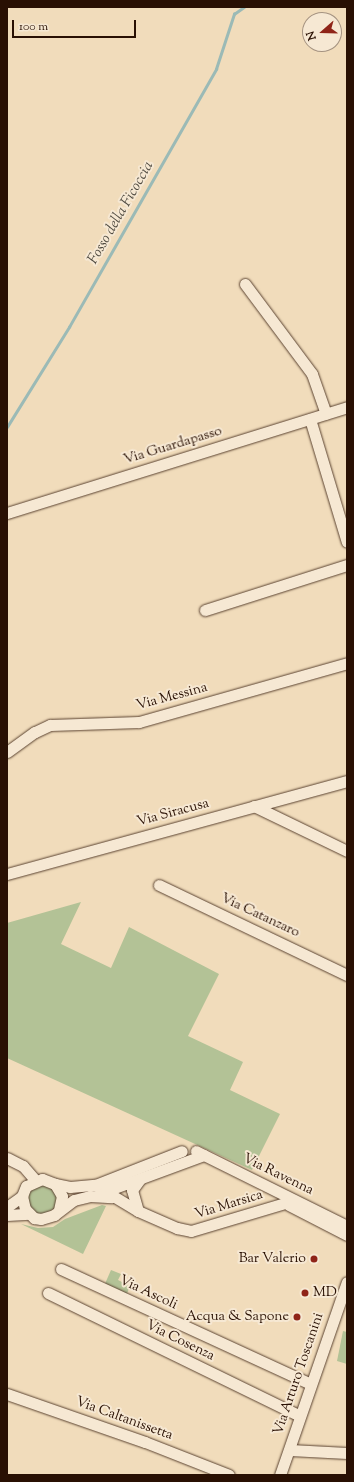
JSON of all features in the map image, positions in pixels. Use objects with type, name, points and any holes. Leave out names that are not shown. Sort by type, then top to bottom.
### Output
[{"type":"street","points":[[245,284],[309,369],[326,414]]},
{"type":"street","name":"Via Guardapasso","points":[[7,514],[347,407]]},
{"type":"street","points":[[310,419],[346,537]]},
{"type":"street","points":[[205,610],[347,565]]},
{"type":"street","name":"Via Messina","points":[[7,752],[35,732],[50,725],[139,722],[347,663]]},
{"type":"street","name":"Via Siracusa","points":[[7,874],[347,781]]},
{"type":"street","points":[[254,806],[347,851]]},
{"type":"street","name":"Via Catanzaro","points":[[159,885],[347,975]]},
{"type":"street","points":[[109,1194],[168,1162],[182,1151]]},
{"type":"street","name":"Via Ravenna","points":[[168,1162],[200,1153],[347,1226]]},
{"type":"street","points":[[7,1158],[23,1166],[35,1180]]},
{"type":"street","points":[[55,1184],[62,1196],[59,1210],[48,1218],[34,1218],[29,1214],[22,1203],[22,1196],[26,1186],[35,1180],[42,1179],[55,1184],[70,1187],[95,1185],[168,1162]]},
{"type":"street","name":"Via Marsica","points":[[218,1170],[347,1235]]},
{"type":"street","points":[[138,1211],[133,1202],[132,1190],[140,1178]]},
{"type":"street","name":"Via Marsica","points":[[95,1185],[138,1211],[177,1228],[191,1231],[285,1203]]},
{"type":"street","name":"Via Marsica","points":[[59,1210],[74,1200],[90,1196],[109,1194]]},
{"type":"street","points":[[7,1207],[22,1196]]},
{"type":"street","points":[[7,1215],[29,1214]]},
{"type":"street","name":"Via Ascoli","points":[[61,1269],[311,1384]]},
{"type":"street","name":"Via Arturo Toscanini","points":[[280,1475],[290,1450],[311,1384],[345,1295],[347,1282]]},
{"type":"street","name":"Via Cosenza","points":[[48,1293],[300,1416]]},
{"type":"street","name":"Via Caltanissetta","points":[[7,1394],[145,1442],[229,1475]]},
{"type":"street","points":[[290,1450],[347,1453]]},
{"type":"green space","points":[[81,902],[61,944],[111,968],[129,927],[219,974],[188,1036],[243,1062],[230,1090],[280,1114],[252,1170],[7,1058],[7,923]]},
{"type":"green space","points":[[47,1184],[58,1197],[56,1208],[41,1215],[31,1211],[27,1192],[32,1186]]},
{"type":"green space","points":[[102,1205],[106,1206],[83,1254],[21,1224],[38,1228],[53,1227],[65,1219]]},
{"type":"green space","points":[[111,1270],[121,1274],[118,1280],[130,1286],[126,1296],[104,1286]]},
{"type":"green space","points":[[343,1331],[347,1332],[347,1364],[337,1361]]},
{"type":"waterway","name":"Fosso della Ficoccia","points":[[7,427],[69,327],[216,69],[234,14],[244,7]]},
{"type":"place","name":"Bar Valerio","points":[[314,1259]]},
{"type":"place","name":"MD","points":[[305,1293]]},
{"type":"place","name":"Acqua & Sapone","points":[[297,1317]]}]
